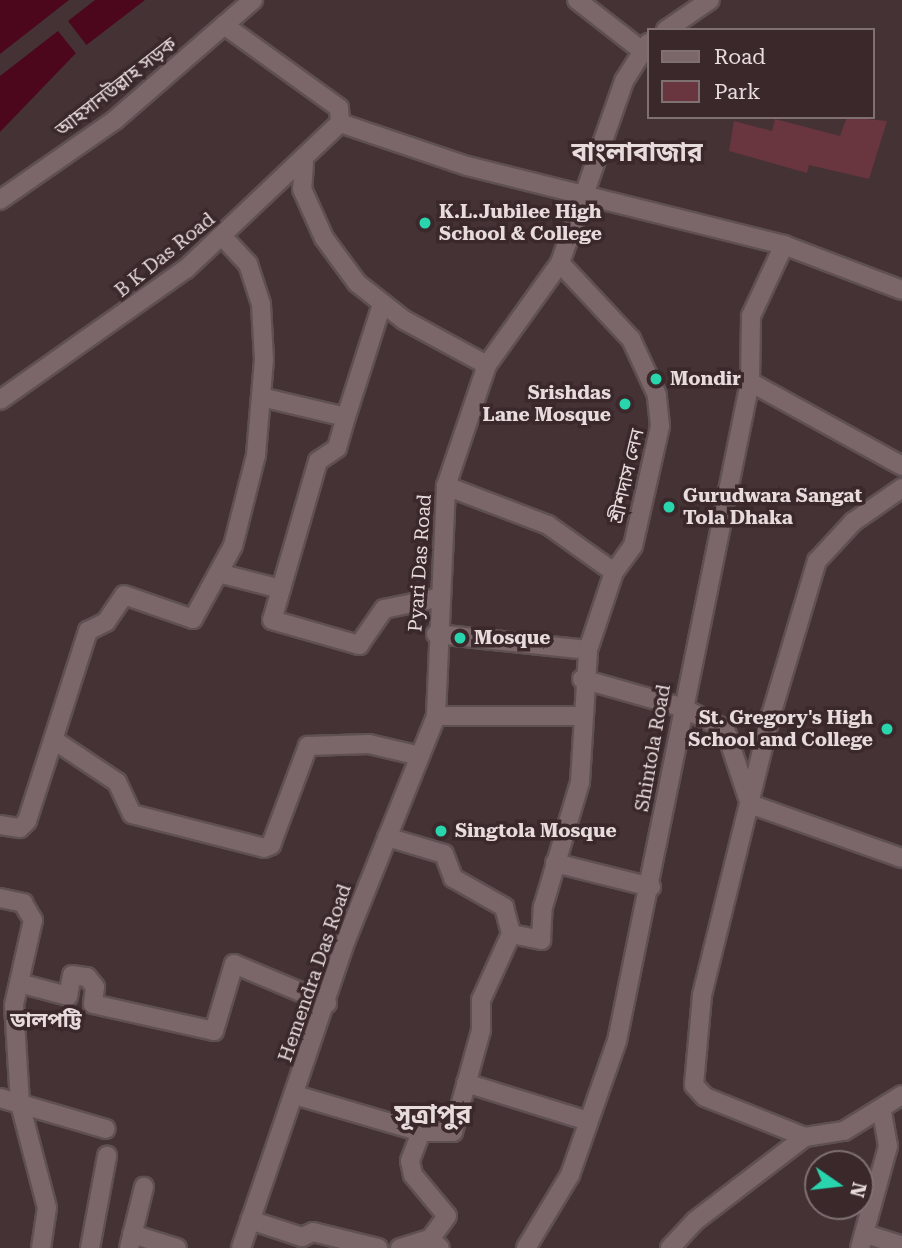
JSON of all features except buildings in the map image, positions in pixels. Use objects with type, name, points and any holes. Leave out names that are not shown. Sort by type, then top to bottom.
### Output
[{"type":"street","name":"আহসানউল্লাহ সড়ক","points":[[0,201],[115,120],[253,0]]},
{"type":"street","points":[[577,0],[644,46]]},
{"type":"street","points":[[669,28],[710,0]]},
{"type":"street","points":[[224,25],[339,108],[340,123],[584,195],[784,245],[902,290]]},
{"type":"street","name":"Pyari Das Road","points":[[436,716],[437,598],[446,486],[487,365],[559,264],[644,46]]},
{"type":"street","name":"B K Das Road","points":[[0,400],[223,237],[304,163],[340,123]]},
{"type":"street","points":[[304,163],[302,189],[324,238],[382,304],[487,365]]},
{"type":"street","points":[[0,825],[24,827],[57,742],[88,631],[106,622],[124,595],[193,619],[222,574],[249,491],[265,398],[261,304],[247,264],[223,237]]},
{"type":"street","name":"Shintola Road","points":[[526,1248],[570,1175],[617,1041],[652,887],[681,707],[750,382],[751,316],[784,245]]},
{"type":"street","name":"শ্রীশদাস লেন","points":[[511,933],[541,940],[555,863],[573,823],[583,716],[582,679],[588,650],[614,572],[632,546],[644,505],[660,426],[657,395],[631,339],[559,264]]},
{"type":"street","points":[[382,304],[337,448],[318,461],[272,620],[359,645],[384,609],[437,598]]},
{"type":"street","points":[[750,382],[902,466]]},
{"type":"street","points":[[265,398],[346,417]]},
{"type":"street","points":[[446,486],[548,525],[614,572]]},
{"type":"street","points":[[805,1137],[705,1097],[694,1085],[702,995],[750,804],[817,561],[853,522],[902,488]]},
{"type":"street","points":[[222,574],[281,589]]},
{"type":"street","points":[[436,634],[588,650]]},
{"type":"street","points":[[582,679],[681,707],[725,729],[750,804]]},
{"type":"street","points":[[436,716],[583,716]]},
{"type":"street","name":"Hemendra Das Road","points":[[241,1248],[387,837],[436,716]]},
{"type":"street","points":[[57,742],[117,782],[132,814],[268,848],[304,748],[369,744],[420,756]]},
{"type":"street","points":[[750,804],[902,858]]},
{"type":"street","points":[[295,1095],[421,1132],[453,1132],[481,1030],[481,1000],[511,933],[504,907],[453,878],[444,854],[387,837]]},
{"type":"street","points":[[555,863],[652,887]]},
{"type":"street","points":[[0,898],[32,909],[13,1005],[20,1104],[47,1208],[41,1248]]},
{"type":"street","points":[[19,984],[68,996],[72,975],[87,977],[95,987],[93,1004],[214,1031],[234,964],[327,1003]]},
{"type":"street","points":[[466,1083],[588,1121]]},
{"type":"street","points":[[670,1248],[695,1221],[805,1137],[844,1131],[882,1113],[902,1095]]},
{"type":"street","points":[[0,1098],[106,1129]]},
{"type":"street","points":[[882,1113],[895,1148],[863,1241],[902,1247]]},
{"type":"street","points":[[400,1248],[431,1245],[447,1216],[413,1175],[410,1161],[421,1132]]},
{"type":"street","points":[[90,1248],[107,1156]]},
{"type":"street","points":[[144,1187],[131,1241],[177,1248]]},
{"type":"street","points":[[250,1220],[302,1237],[313,1232],[378,1248]]},
{"type":"green space","points":[[775,119],[840,136],[846,119],[887,121],[869,179],[809,165],[807,173],[729,151],[734,121],[772,131]]},
{"type":"shaded area","points":[[0,0],[145,0],[76,53],[0,132]]},
{"type":"pier","points":[[69,0],[95,0],[68,21],[88,47],[78,56],[58,31],[0,76],[0,54]]},
{"type":"place","name":"K.L.Jubilee High School & College","points":[[425,223]]},
{"type":"place","name":"Mondir","points":[[656,379]]},
{"type":"place","name":"Srishdas Lane Mosque","points":[[625,404]]},
{"type":"place","name":"Gurudwara Sangat Tola Dhaka","points":[[669,507]]},
{"type":"place","name":"Mosque","points":[[460,638]]},
{"type":"place","name":"St. Gregory's High School and College","points":[[887,729]]},
{"type":"place","name":"Singtola Mosque","points":[[441,831]]},
{"type":"district","name":"বাংলাবাজার","points":[[637,153]]},
{"type":"district","name":"ডালপট্টি","points":[[46,1020]]},
{"type":"district","name":"সূত্রাপুর","points":[[433,1115]]}]
